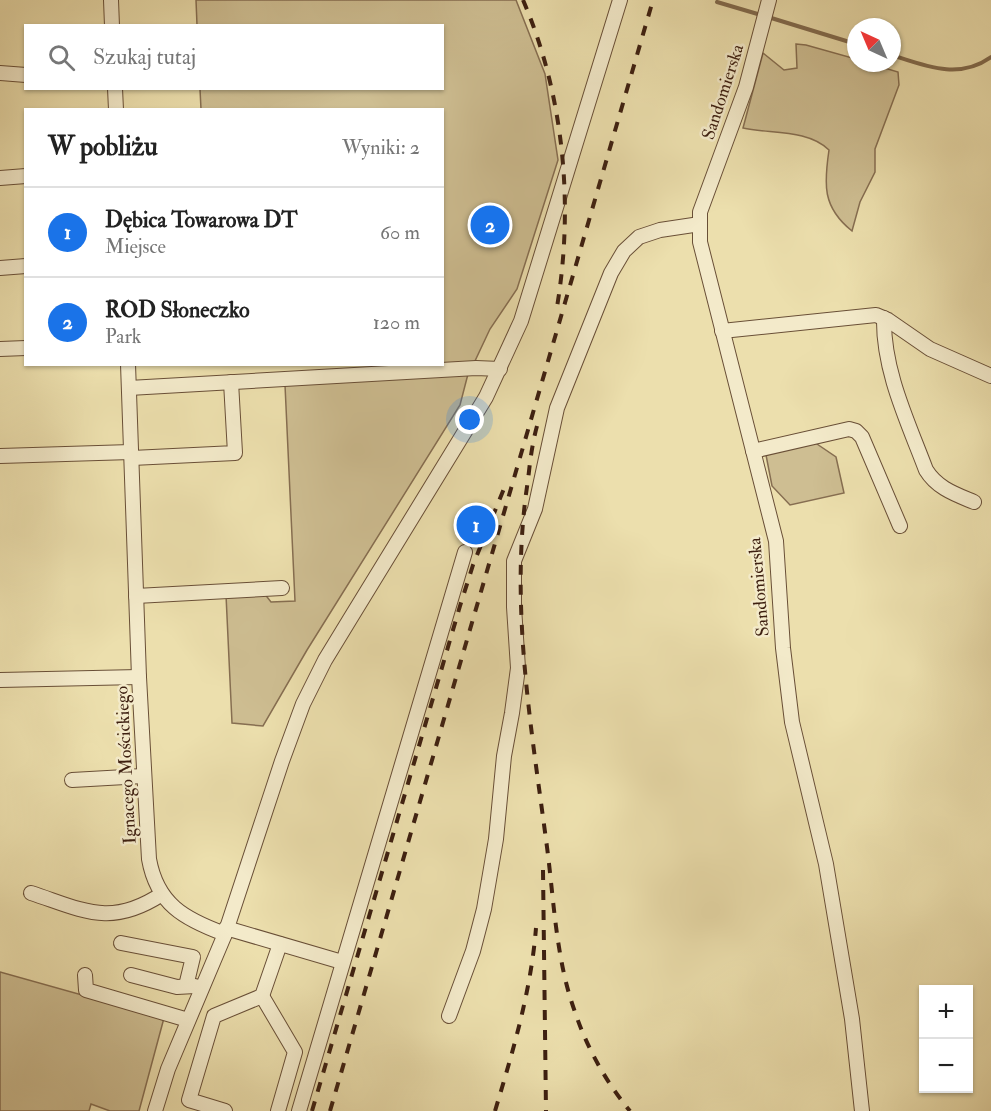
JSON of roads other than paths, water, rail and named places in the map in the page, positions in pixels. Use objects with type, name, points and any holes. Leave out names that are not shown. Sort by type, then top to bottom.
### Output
[{"type":"street","points":[[111,0],[112,24]]},
{"type":"street","points":[[154,1111],[168,1069],[225,931],[303,704],[326,660],[465,434],[501,369],[521,321],[620,0]]},
{"type":"street","name":"Sandomierska","points":[[768,4],[746,87],[700,212],[700,242],[776,541],[783,648],[792,722],[826,864],[852,1019],[862,1111]]},
{"type":"street","points":[[0,73],[24,75]]},
{"type":"street","points":[[116,90],[116,108]]},
{"type":"street","points":[[0,178],[24,176]]},
{"type":"street","points":[[449,1016],[473,951],[484,909],[496,838],[504,756],[518,668],[514,561],[535,509],[556,408],[607,284],[624,251],[639,237],[660,230],[700,224]]},
{"type":"street","points":[[0,268],[24,266]]},
{"type":"street","points":[[722,331],[876,315],[930,349],[991,376]]},
{"type":"street","points":[[884,318],[886,348],[892,376],[926,470],[932,481],[940,487],[974,502]]},
{"type":"street","points":[[0,349],[24,348]]},
{"type":"street","name":"Ignacego Mościckiego","points":[[128,366],[143,776],[151,869],[162,894],[181,914],[204,927],[280,944],[342,962]]},
{"type":"street","points":[[129,388],[501,369]]},
{"type":"street","points":[[0,456],[235,453],[231,382]]},
{"type":"street","points":[[753,452],[849,429],[856,431],[862,437],[900,526]]},
{"type":"street","points":[[299,1111],[465,552]]},
{"type":"street","points":[[136,596],[282,588]]},
{"type":"street","points":[[0,681],[139,677]]},
{"type":"street","points":[[72,780],[143,776]]},
{"type":"street","points":[[31,893],[94,914],[123,913],[149,903],[162,894]]},
{"type":"street","points":[[121,943],[193,957],[186,986]]},
{"type":"street","points":[[225,1111],[189,1100],[214,1016],[261,996],[280,944]]},
{"type":"street","points":[[85,975],[86,990],[188,1020]]},
{"type":"street","points":[[131,975],[177,987],[203,985]]},
{"type":"street","points":[[261,996],[295,1052],[278,1111]]},
{"type":"waterway","points":[[717,2],[761,15]]},
{"type":"waterway","points":[[768,17],[847,41]]},
{"type":"waterway","points":[[901,58],[930,67],[955,69],[967,68],[991,57]]},
{"type":"railway","points":[[523,0],[548,74],[562,151],[565,229],[557,307]]},
{"type":"railway","points":[[330,1111],[653,0]]},
{"type":"railway","points":[[537,426],[531,453],[523,526],[521,618],[529,709],[557,930],[569,992],[585,1039],[598,1064],[630,1111]]},
{"type":"railway","points":[[312,1111],[460,606],[473,565],[505,486]]},
{"type":"railway","points":[[543,870],[546,1111]]},
{"type":"railway","points":[[495,1111],[526,998],[536,928]]},
{"type":"place","name":"ROD Słoneczko","points":[[490,225]]},
{"type":"place","name":"Dębica Towarowa DT","points":[[476,525]]}]
